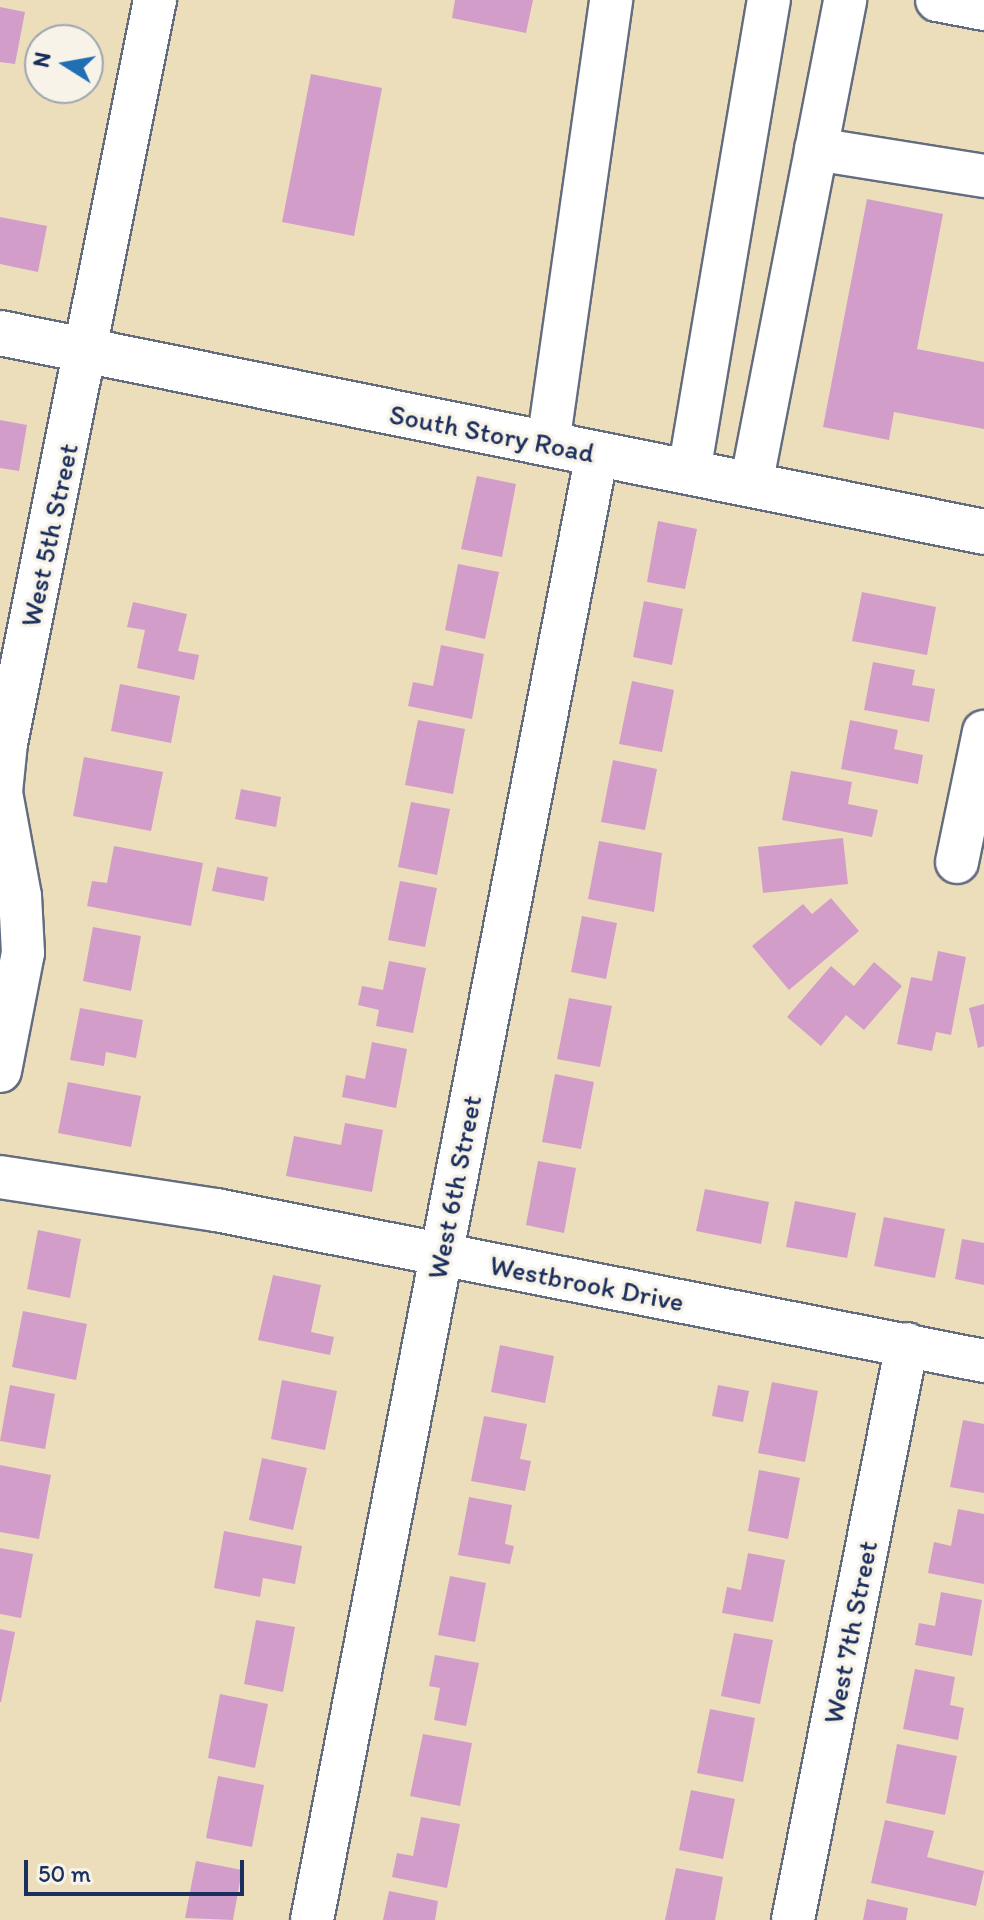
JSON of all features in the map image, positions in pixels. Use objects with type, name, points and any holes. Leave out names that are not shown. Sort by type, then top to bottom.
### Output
[{"type":"main road","name":"South Story Road","points":[[0,333],[984,532]]},
{"type":"street","name":"West 5th Street","points":[[0,1071],[23,953],[20,896],[1,792],[6,743],[155,0]]},
{"type":"street","points":[[548,444],[611,0]]},
{"type":"street","points":[[689,472],[769,0]]},
{"type":"street","points":[[751,485],[845,0]]},
{"type":"street","points":[[937,0],[984,9]]},
{"type":"street","points":[[816,149],[984,176]]},
{"type":"street","name":"West 6th Street","points":[[312,1920],[597,454]]},
{"type":"street","points":[[957,862],[984,732]]},
{"type":"street","name":"Westbrook Drive","points":[[0,1177],[216,1210],[984,1361]]},
{"type":"street","name":"West 7th Street","points":[[793,1920],[907,1344]]},
{"type":"building","points":[[455,0],[533,0],[526,33],[452,18]]},
{"type":"building","points":[[0,7],[25,12],[15,64],[0,62]]},
{"type":"building","points":[[311,74],[382,88],[354,236],[282,222]]},
{"type":"building","points":[[867,199],[943,214],[917,349],[984,362],[984,429],[894,412],[889,440],[823,427]]},
{"type":"building","points":[[0,217],[47,226],[38,272],[0,264]]},
{"type":"building","points":[[0,420],[27,425],[19,471],[0,468]]},
{"type":"building","points":[[477,476],[516,484],[502,557],[461,549]]},
{"type":"building","points":[[658,521],[697,529],[685,589],[647,582]]},
{"type":"building","points":[[458,564],[499,572],[485,639],[445,630]]},
{"type":"building","points":[[862,592],[936,607],[927,655],[852,641]]},
{"type":"building","points":[[644,601],[683,609],[672,665],[633,657]]},
{"type":"building","points":[[133,602],[187,614],[178,651],[199,655],[194,680],[137,668],[145,630],[127,627]]},
{"type":"building","points":[[441,645],[484,654],[472,719],[408,706],[413,682],[433,686]]},
{"type":"building","points":[[873,662],[915,670],[912,685],[935,689],[929,722],[864,710]]},
{"type":"building","points":[[632,681],[674,690],[662,752],[619,744]]},
{"type":"building","points":[[120,684],[180,696],[171,743],[111,731]]},
{"type":"building","points":[[418,720],[465,729],[453,794],[405,785]]},
{"type":"building","points":[[850,720],[898,730],[894,749],[923,755],[918,784],[841,769]]},
{"type":"building","points":[[84,757],[163,772],[151,831],[73,816]]},
{"type":"building","points":[[613,760],[657,769],[645,830],[601,822]]},
{"type":"building","points":[[791,771],[852,782],[848,804],[878,810],[872,837],[782,820]]},
{"type":"building","points":[[241,789],[281,797],[276,827],[235,819]]},
{"type":"building","points":[[411,802],[450,809],[437,875],[398,867]]},
{"type":"building","points":[[843,838],[848,884],[763,893],[758,847]]},
{"type":"building","points":[[599,841],[662,853],[654,912],[588,899]]},
{"type":"building","points":[[114,846],[203,863],[191,926],[87,906],[92,881],[107,883]]},
{"type":"building","points":[[217,867],[268,877],[264,901],[212,891]]},
{"type":"building","points":[[400,881],[437,888],[425,947],[388,940]]},
{"type":"building","points":[[831,898],[859,931],[789,990],[752,946],[803,904],[812,914]]},
{"type":"building","points":[[582,916],[617,923],[606,979],[571,972]]},
{"type":"building","points":[[93,927],[141,936],[131,991],[83,981]]},
{"type":"building","points":[[938,951],[966,957],[951,1035],[936,1032],[932,1051],[897,1044],[911,977],[932,981]]},
{"type":"building","points":[[389,961],[426,968],[413,1033],[376,1026],[379,1010],[358,1005],[362,986],[383,990]]},
{"type":"building","points":[[874,962],[902,986],[864,1030],[846,1015],[821,1046],[787,1017],[831,966],[854,986]]},
{"type":"building","points":[[569,998],[612,1006],[600,1067],[557,1059]]},
{"type":"building","points":[[984,1004],[984,1046],[978,1048],[969,1008]]},
{"type":"building","points":[[80,1008],[143,1020],[136,1058],[106,1052],[104,1066],[70,1060]]},
{"type":"building","points":[[372,1042],[407,1049],[396,1108],[342,1097],[346,1075],[365,1079]]},
{"type":"building","points":[[555,1074],[594,1082],[581,1149],[542,1142]]},
{"type":"building","points":[[68,1082],[141,1096],[131,1147],[58,1133]]},
{"type":"building","points":[[345,1123],[383,1130],[372,1192],[286,1176],[294,1136],[341,1145]]},
{"type":"building","points":[[538,1161],[576,1168],[564,1233],[526,1225]]},
{"type":"building","points":[[705,1189],[769,1202],[761,1244],[696,1231]]},
{"type":"building","points":[[795,1201],[856,1213],[847,1258],[786,1247]]},
{"type":"building","points":[[884,1217],[945,1229],[935,1278],[874,1266]]},
{"type":"building","points":[[38,1230],[81,1239],[70,1298],[27,1289]]},
{"type":"building","points":[[962,1239],[984,1243],[984,1285],[955,1279]]},
{"type":"building","points":[[273,1275],[321,1285],[311,1332],[334,1337],[330,1355],[258,1340]]},
{"type":"building","points":[[23,1311],[87,1324],[76,1380],[12,1367]]},
{"type":"building","points":[[500,1345],[554,1356],[545,1403],[491,1392]]},
{"type":"building","points":[[282,1380],[337,1391],[325,1450],[271,1439]]},
{"type":"building","points":[[772,1382],[818,1391],[805,1462],[758,1453]]},
{"type":"building","points":[[10,1385],[55,1394],[45,1449],[0,1441]]},
{"type":"building","points":[[718,1385],[749,1391],[743,1422],[712,1416]]},
{"type":"building","points":[[484,1416],[527,1424],[520,1459],[531,1461],[525,1491],[471,1481]]},
{"type":"building","points":[[963,1420],[984,1424],[984,1493],[950,1487]]},
{"type":"building","points":[[262,1458],[307,1468],[293,1530],[249,1520]]},
{"type":"building","points":[[0,1465],[51,1475],[39,1539],[0,1532]]},
{"type":"building","points":[[759,1470],[800,1478],[788,1539],[748,1531]]},
{"type":"building","points":[[469,1497],[512,1505],[505,1544],[514,1546],[510,1564],[458,1555]]},
{"type":"building","points":[[958,1509],[984,1514],[984,1584],[928,1573],[934,1542],[951,1546]]},
{"type":"building","points":[[224,1531],[302,1546],[295,1584],[263,1578],[260,1597],[214,1588]]},
{"type":"building","points":[[0,1548],[33,1554],[21,1618],[0,1614]]},
{"type":"building","points":[[748,1553],[785,1560],[773,1622],[722,1613],[727,1587],[741,1590]]},
{"type":"building","points":[[450,1576],[486,1583],[475,1642],[438,1635]]},
{"type":"building","points":[[941,1592],[982,1600],[972,1656],[915,1645],[919,1623],[935,1626]]},
{"type":"building","points":[[256,1620],[295,1627],[283,1692],[244,1684]]},
{"type":"building","points":[[0,1629],[15,1632],[1,1702],[0,1702]]},
{"type":"building","points":[[734,1633],[773,1640],[760,1704],[721,1696]]},
{"type":"building","points":[[435,1655],[479,1663],[466,1726],[434,1720],[440,1688],[429,1686]]},
{"type":"building","points":[[915,1669],[955,1677],[950,1705],[964,1708],[958,1740],[903,1729]]},
{"type":"building","points":[[220,1694],[268,1704],[255,1768],[208,1758]]},
{"type":"building","points":[[710,1709],[755,1718],[743,1782],[697,1773]]},
{"type":"building","points":[[423,1734],[472,1743],[460,1806],[410,1796]]},
{"type":"building","points":[[897,1744],[957,1756],[945,1815],[886,1803]]},
{"type":"building","points":[[218,1776],[264,1785],[252,1847],[206,1838]]},
{"type":"building","points":[[691,1790],[735,1799],[723,1859],[679,1850]]},
{"type":"building","points":[[421,1817],[460,1824],[447,1888],[392,1877],[397,1853],[413,1856]]},
{"type":"building","points":[[885,1820],[934,1831],[927,1857],[984,1871],[976,1906],[871,1883]]},
{"type":"building","points":[[196,1861],[242,1870],[233,1920],[185,1918]]},
{"type":"building","points":[[676,1868],[723,1877],[715,1920],[665,1920]]},
{"type":"building","points":[[389,1891],[438,1901],[435,1920],[383,1920]]},
{"type":"building","points":[[867,1899],[908,1908],[906,1920],[863,1920]]}]
